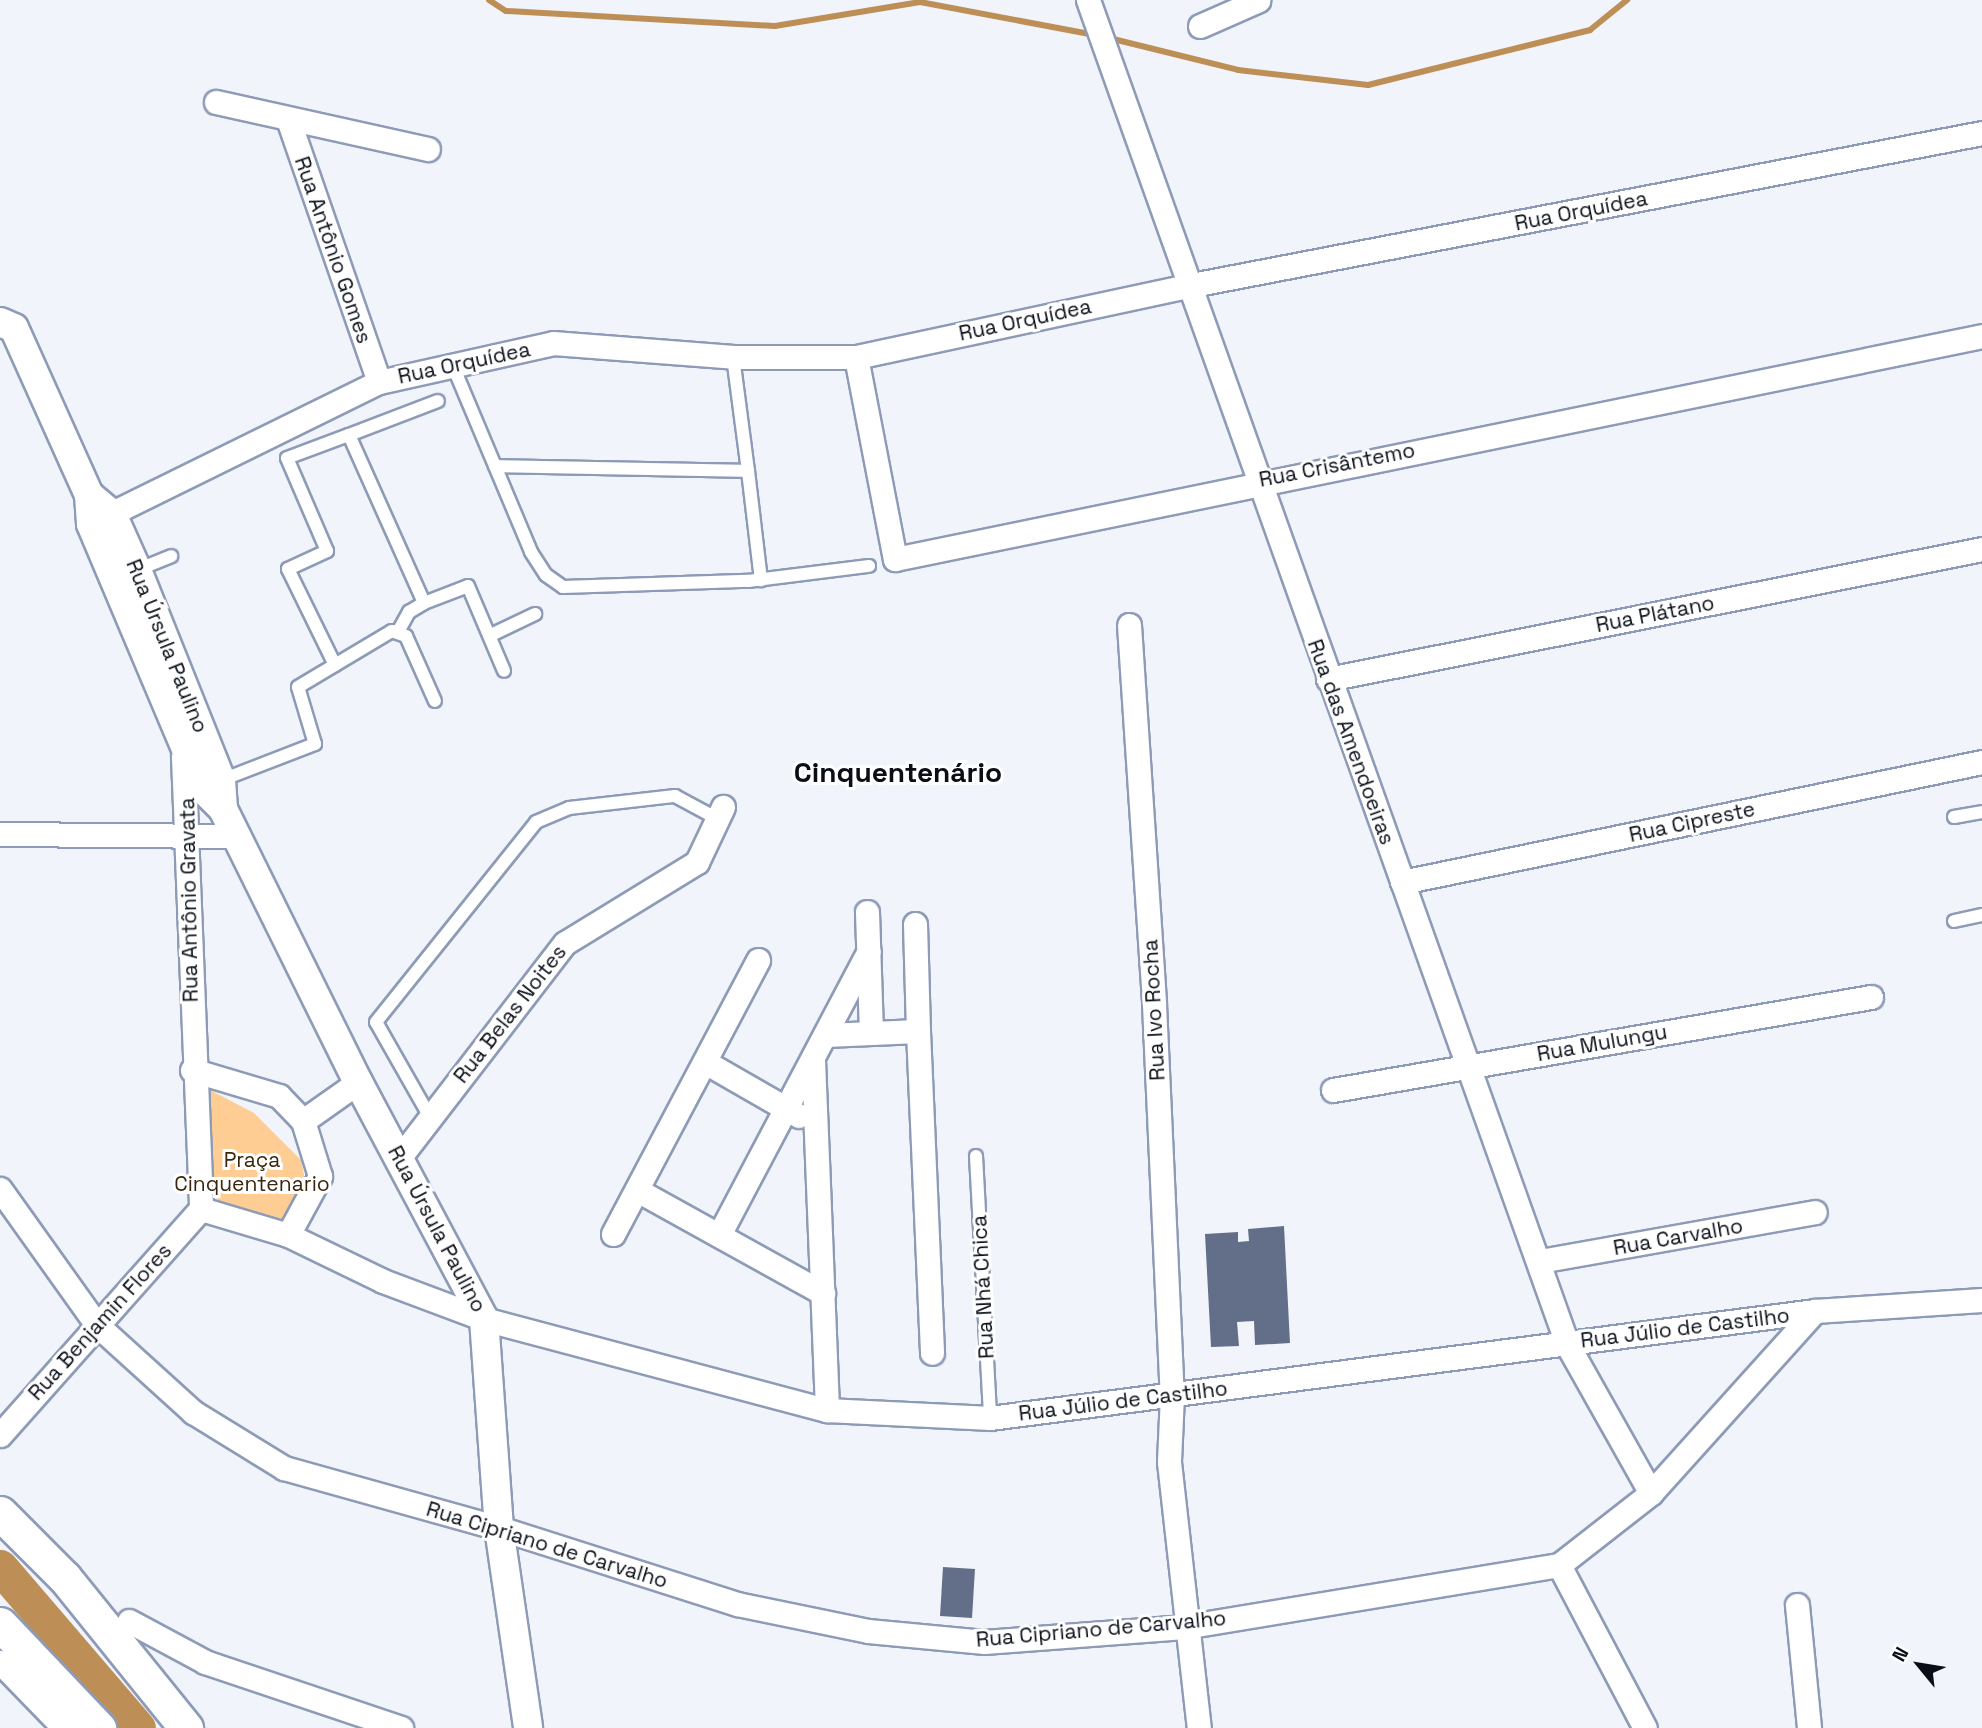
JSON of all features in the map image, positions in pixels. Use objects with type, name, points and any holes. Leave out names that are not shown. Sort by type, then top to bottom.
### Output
[{"type":"main road","points":[[0,1513],[65,1578],[186,1728]]},
{"type":"main road","points":[[7,1647],[99,1728]]},
{"type":"street","name":"Rua das Amendoeiras","points":[[1088,0],[1140,139],[1328,678],[1540,1261],[1567,1343],[1651,1493]]},
{"type":"street","points":[[1200,26],[1259,0]]},
{"type":"street","points":[[216,102],[428,149]]},
{"type":"street","name":"Rua Antônio Gomes","points":[[288,119],[379,382]]},
{"type":"street","name":"Rua Orquídea","points":[[102,519],[379,382],[553,344],[733,357],[856,357],[1192,285],[1982,133]]},
{"type":"street","name":"Rua Úrsula Paulino","points":[[0,322],[14,328],[89,495],[137,570],[212,785],[223,809],[358,1082],[484,1319],[499,1528],[528,1728]]},
{"type":"street","name":"Rua Crisântemo","points":[[856,357],[895,559],[1259,480],[1982,336]]},
{"type":"street","name":"Rua Úrsula Paulino","points":[[102,519],[178,730],[212,785]]},
{"type":"street","name":"Rua Plátano","points":[[1328,678],[1982,550]]},
{"type":"street","name":"Rua Ivo Rocha","points":[[1129,625],[1143,807],[1172,1395],[1169,1462],[1184,1627],[1199,1728]]},
{"type":"street","name":"Rua Antônio Gravata","points":[[178,730],[190,834],[191,1070],[201,1209]]},
{"type":"street","name":"Rua Cipreste","points":[[1402,882],[1982,762]]},
{"type":"street","name":"Rua Belas Noites","points":[[400,1157],[565,943],[697,862],[719,812]]},
{"type":"street","points":[[0,834],[236,836]]},
{"type":"street","points":[[867,912],[871,1033]]},
{"type":"street","points":[[915,924],[932,1353]]},
{"type":"street","points":[[719,1235],[869,951]]},
{"type":"street","points":[[613,1234],[758,960]]},
{"type":"street","name":"Rua Mulungu","points":[[1333,1090],[1871,997]]},
{"type":"street","points":[[826,1035],[918,1031]]},
{"type":"street","points":[[813,1060],[818,1126],[827,1410]]},
{"type":"street","points":[[705,1062],[818,1126]]},
{"type":"street","points":[[191,1070],[279,1096],[303,1121],[320,1176],[288,1236]]},
{"type":"street","points":[[303,1121],[358,1082]]},
{"type":"street","name":"Rua Cipriano de Carvalho","points":[[0,1189],[97,1325],[192,1412],[284,1468],[499,1528],[737,1604],[868,1632],[984,1642],[1184,1627],[1559,1565],[1651,1493],[1815,1311]]},
{"type":"street","points":[[637,1190],[823,1293]]},
{"type":"street","name":"Rua Júlio de Castilho","points":[[201,1209],[288,1236],[383,1281],[484,1319],[827,1410],[990,1418],[1815,1311],[1982,1300]]},
{"type":"street","name":"Rua Benjamin Flores","points":[[0,1435],[201,1209]]},
{"type":"street","name":"Rua Carvalho","points":[[1540,1261],[1815,1212]]},
{"type":"street","points":[[1559,1565],[1645,1728]]},
{"type":"street","points":[[1797,1605],[1809,1728]]},
{"type":"street","points":[[130,1621],[205,1662],[401,1728]]},
{"type":"street","points":[[7,1647],[64,1728]]},
{"type":"lane","points":[[733,357],[761,580]]},
{"type":"lane","points":[[453,366],[538,563],[563,587],[761,580],[869,566]]},
{"type":"lane","points":[[335,665],[288,569],[327,551],[287,458],[438,401]]},
{"type":"lane","points":[[349,435],[424,603]]},
{"type":"lane","points":[[495,466],[748,471]]},
{"type":"lane","points":[[137,570],[171,556]]},
{"type":"lane","points":[[212,785],[315,744],[297,690],[335,665],[399,630],[409,612],[424,603],[468,586],[504,671]]},
{"type":"lane","points":[[491,635],[535,614]]},
{"type":"lane","points":[[399,630],[435,701]]},
{"type":"lane","points":[[430,1116],[376,1022],[536,822],[569,808],[675,796],[719,812]]},
{"type":"lane","points":[[1954,817],[1982,812]]},
{"type":"lane","points":[[1954,921],[1982,915]]},
{"type":"lane","name":"Rua Nhá Chica","points":[[976,1156],[990,1418]]},
{"type":"green space","name":"Praça Cinquentenario","points":[[210,1090],[254,1113],[301,1160],[306,1186],[284,1224],[225,1209],[206,1184],[206,1093]]},
{"type":"building","points":[[1284,1226],[1290,1343],[1255,1345],[1254,1321],[1237,1322],[1239,1346],[1211,1347],[1205,1234],[1238,1232],[1238,1242],[1249,1241],[1248,1229]]},
{"type":"building","points":[[943,1567],[975,1569],[972,1618],[940,1616]]},
{"type":"waterway","points":[[489,0],[506,11],[775,26],[920,2],[1095,35]]},
{"type":"waterway","points":[[1109,38],[1238,70],[1368,85],[1590,30],[1627,0]]},
{"type":"waterway","points":[[0,1567],[138,1728]]},
{"type":"district","name":"Cinquentenário","points":[[898,772]]}]
